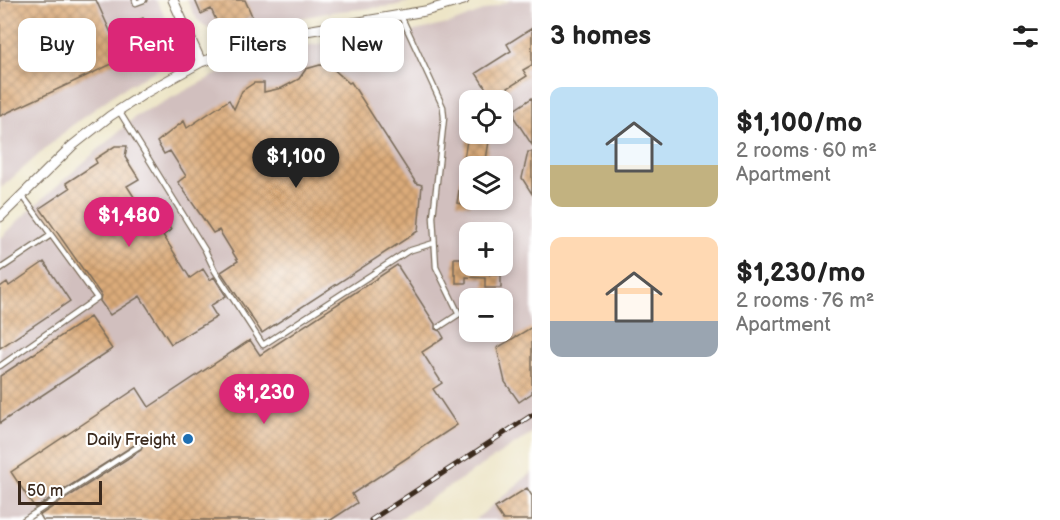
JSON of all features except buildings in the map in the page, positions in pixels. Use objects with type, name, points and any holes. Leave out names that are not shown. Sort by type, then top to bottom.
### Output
[{"type":"street","points":[[173,0],[201,62]]},
{"type":"street","points":[[0,217],[72,146],[147,92],[201,62],[300,32],[401,16],[464,0]]},
{"type":"lane","points":[[135,0],[136,3],[144,0]]},
{"type":"lane","points":[[401,16],[443,107],[444,118],[435,190],[434,243],[436,267],[459,314],[439,327]]},
{"type":"lane","points":[[118,111],[205,250],[215,271],[263,345],[408,251],[434,243]]},
{"type":"lane","points":[[0,366],[97,298],[22,195]]},
{"type":"lane","points":[[0,269],[51,235]]},
{"type":"lane","points":[[24,520],[139,446]]},
{"type":"shaded area","points":[[0,0],[156,0],[166,18],[108,18],[108,72],[153,72],[119,91],[70,127],[1,188]]},
{"type":"shaded area","points":[[187,0],[417,0],[393,6],[332,12],[301,18],[207,18],[207,28],[197,20]]},
{"type":"shaded area","points":[[511,0],[532,0],[532,433],[398,520],[0,520],[0,239],[135,117],[215,75],[224,72],[308,72],[308,45],[320,44],[320,72],[404,72],[404,33],[452,23]]},
{"type":"shaded area","points":[[532,472],[532,520],[475,520]]},
{"type":"railway","points":[[371,520],[532,415]]},
{"type":"place","name":"Daily Freight","points":[[188,439]]}]
